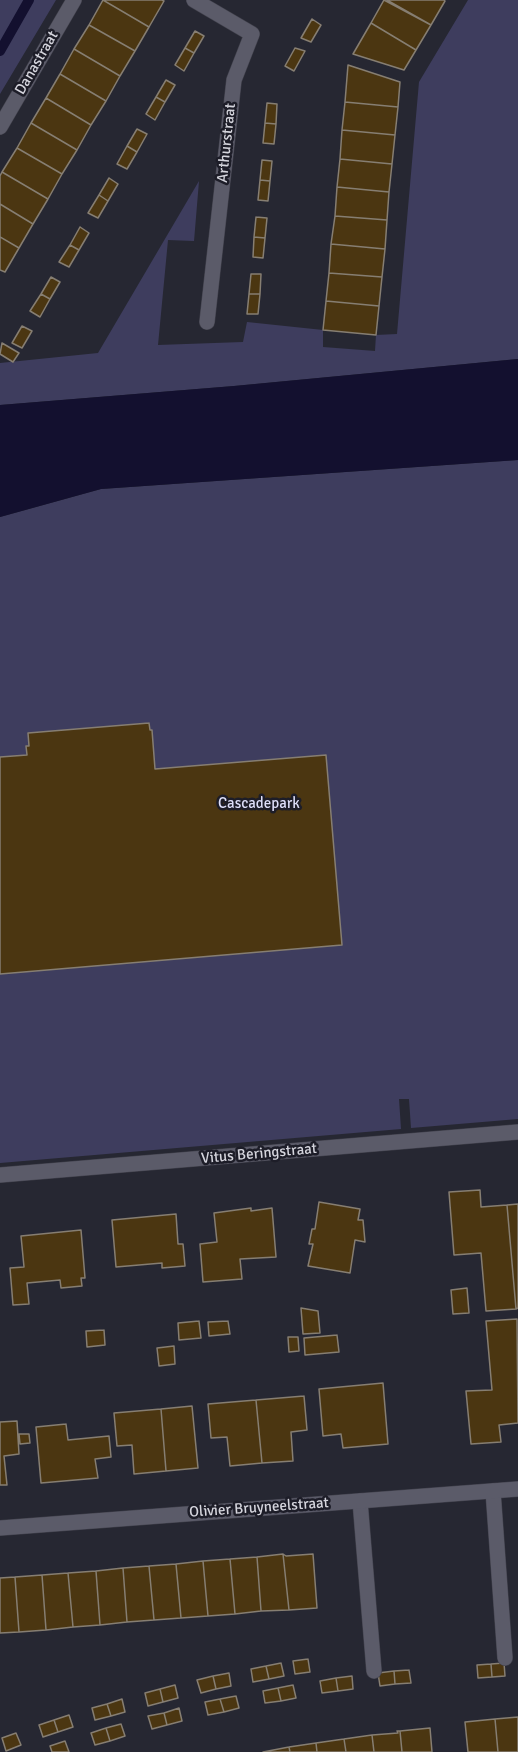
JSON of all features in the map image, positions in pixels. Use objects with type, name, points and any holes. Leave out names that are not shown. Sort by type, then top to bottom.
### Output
[{"type":"street","name":"Danastraat","points":[[0,127],[74,0]]},
{"type":"street","name":"Arthurstraat","points":[[194,0],[252,34],[234,80],[207,322]]},
{"type":"street","name":"Vitus Beringstraat","points":[[0,1175],[518,1132]]},
{"type":"street","name":"Olivier Bruyneelstraat","points":[[0,1528],[518,1489]]},
{"type":"street","points":[[493,1491],[505,1658]]},
{"type":"street","points":[[360,1501],[374,1671]]},
{"type":"green space","points":[[0,0],[56,0],[0,94]]},
{"type":"green space","points":[[468,0],[518,0],[518,359],[0,405],[0,363],[98,353],[199,181],[194,241],[168,240],[158,345],[243,342],[247,322],[323,330],[323,347],[375,351],[376,335],[397,334],[419,82]]},
{"type":"green space","name":"Cascadepark","points":[[518,460],[518,1119],[411,1128],[409,1099],[399,1099],[401,1129],[0,1163],[0,517],[101,489]]},
{"type":"shaded area","points":[[518,359],[518,460],[101,489],[0,517],[0,405]]},
{"type":"building","points":[[103,0],[149,27],[135,51],[89,25]]},
{"type":"building","points":[[103,0],[162,0],[164,1],[149,27]]},
{"type":"building","points":[[384,0],[431,25],[416,50],[371,23]]},
{"type":"building","points":[[387,0],[444,0],[445,1],[431,25]]},
{"type":"building","points":[[312,19],[321,25],[311,42],[301,38]]},
{"type":"building","points":[[371,23],[416,50],[404,70],[353,54]]},
{"type":"building","points":[[89,25],[135,51],[120,76],[74,49]]},
{"type":"building","points":[[195,31],[204,36],[194,53],[185,48]]},
{"type":"building","points":[[185,48],[194,53],[184,71],[175,65]]},
{"type":"building","points":[[295,48],[305,51],[294,71],[285,66]]},
{"type":"building","points":[[74,49],[120,76],[106,101],[60,74]]},
{"type":"building","points":[[348,65],[400,82],[398,107],[345,102]]},
{"type":"building","points":[[60,74],[106,101],[91,125],[46,98]]},
{"type":"building","points":[[166,80],[175,85],[165,102],[156,97]]},
{"type":"building","points":[[156,97],[165,102],[155,120],[146,114]]},
{"type":"building","points":[[46,98],[91,125],[77,150],[31,123]]},
{"type":"building","points":[[345,102],[398,107],[395,135],[342,130]]},
{"type":"building","points":[[267,103],[277,104],[276,124],[265,123]]},
{"type":"building","points":[[31,123],[77,150],[62,174],[17,148]]},
{"type":"building","points":[[265,123],[276,124],[274,144],[263,143]]},
{"type":"building","points":[[137,129],[147,134],[137,152],[127,146]]},
{"type":"building","points":[[342,130],[395,135],[392,164],[340,159]]},
{"type":"building","points":[[127,146],[137,152],[127,169],[117,164]]},
{"type":"building","points":[[17,148],[62,174],[48,199],[2,172]]},
{"type":"building","points":[[340,159],[392,164],[389,192],[337,187]]},
{"type":"building","points":[[262,160],[272,161],[270,181],[260,180]]},
{"type":"building","points":[[2,172],[48,199],[33,224],[0,204]]},
{"type":"building","points":[[109,178],[118,184],[108,201],[99,195]]},
{"type":"building","points":[[260,180],[270,181],[268,201],[258,200]]},
{"type":"building","points":[[337,187],[389,192],[387,220],[335,216]]},
{"type":"building","points":[[99,195],[108,201],[98,218],[88,213]]},
{"type":"building","points":[[0,204],[33,224],[19,248],[0,237]]},
{"type":"building","points":[[335,216],[387,220],[385,249],[331,244]]},
{"type":"building","points":[[256,217],[267,218],[265,238],[254,237]]},
{"type":"building","points":[[80,227],[89,233],[79,250],[70,245]]},
{"type":"building","points":[[0,237],[19,248],[5,272],[0,270]]},
{"type":"building","points":[[254,237],[265,238],[263,258],[253,257]]},
{"type":"building","points":[[331,244],[385,249],[382,277],[329,273]]},
{"type":"building","points":[[70,245],[79,250],[69,267],[59,262]]},
{"type":"building","points":[[329,273],[382,277],[379,306],[326,301]]},
{"type":"building","points":[[251,274],[261,274],[260,294],[249,294]]},
{"type":"building","points":[[51,277],[60,282],[50,299],[41,294]]},
{"type":"building","points":[[41,294],[50,299],[40,317],[30,311]]},
{"type":"building","points":[[249,294],[260,294],[258,314],[247,314]]},
{"type":"building","points":[[326,301],[379,306],[376,335],[323,330]]},
{"type":"building","points":[[22,326],[32,331],[22,348],[12,343]]},
{"type":"building","points":[[2,343],[19,353],[13,362],[0,354]]},
{"type":"building","points":[[149,723],[150,730],[152,730],[155,769],[326,755],[342,945],[0,974],[0,757],[27,755],[28,733]]},
{"type":"building","points":[[480,1190],[481,1207],[507,1205],[516,1309],[486,1311],[481,1253],[454,1255],[449,1192]]},
{"type":"building","points":[[319,1202],[360,1209],[358,1220],[363,1220],[365,1242],[355,1240],[350,1273],[308,1266],[313,1244],[309,1244],[312,1229],[315,1229]]},
{"type":"building","points":[[518,1204],[518,1308],[516,1309],[507,1205]]},
{"type":"building","points":[[251,1208],[251,1211],[272,1208],[276,1257],[240,1259],[242,1279],[203,1282],[200,1244],[217,1242],[214,1213]]},
{"type":"building","points":[[176,1214],[178,1244],[183,1244],[185,1266],[162,1268],[162,1263],[116,1267],[112,1220]]},
{"type":"building","points":[[81,1230],[85,1278],[81,1278],[82,1286],[61,1288],[60,1280],[27,1283],[29,1304],[13,1305],[10,1268],[24,1267],[21,1236]]},
{"type":"building","points":[[467,1288],[469,1313],[453,1314],[451,1290]]},
{"type":"building","points":[[301,1308],[318,1311],[320,1333],[303,1334]]},
{"type":"building","points":[[517,1319],[518,1423],[499,1425],[501,1442],[471,1444],[466,1391],[492,1390],[486,1321]]},
{"type":"building","points":[[199,1321],[201,1338],[179,1340],[178,1323]]},
{"type":"building","points":[[228,1321],[230,1334],[209,1336],[208,1322]]},
{"type":"building","points":[[104,1330],[105,1345],[87,1347],[86,1331]]},
{"type":"building","points":[[337,1335],[339,1352],[305,1355],[304,1338]]},
{"type":"building","points":[[288,1337],[298,1337],[299,1351],[289,1352]]},
{"type":"building","points":[[174,1346],[175,1364],[159,1366],[157,1348]]},
{"type":"building","points":[[383,1383],[388,1444],[343,1448],[341,1434],[323,1436],[319,1389]]},
{"type":"building","points":[[304,1396],[307,1430],[291,1432],[293,1461],[262,1463],[256,1400]]},
{"type":"building","points":[[256,1400],[262,1463],[230,1466],[227,1437],[211,1438],[208,1404]]},
{"type":"building","points":[[192,1406],[198,1468],[166,1471],[161,1409]]},
{"type":"building","points":[[161,1409],[166,1471],[134,1474],[132,1445],[117,1446],[114,1413]]},
{"type":"building","points":[[17,1421],[19,1454],[4,1456],[7,1485],[0,1485],[0,1422]]},
{"type":"building","points":[[66,1424],[68,1440],[109,1436],[111,1457],[95,1459],[98,1478],[41,1483],[36,1427]]},
{"type":"building","points":[[19,1434],[29,1434],[30,1443],[20,1444]]},
{"type":"building","points":[[283,1554],[289,1610],[261,1611],[257,1557]]},
{"type":"building","points":[[283,1554],[286,1556],[313,1554],[317,1608],[289,1610]]},
{"type":"building","points":[[257,1557],[261,1611],[235,1614],[230,1559]]},
{"type":"building","points":[[230,1559],[235,1614],[208,1616],[203,1561]]},
{"type":"building","points":[[203,1561],[208,1616],[181,1618],[176,1564]]},
{"type":"building","points":[[176,1564],[181,1618],[154,1620],[149,1566]]},
{"type":"building","points":[[149,1566],[154,1620],[127,1622],[123,1568]]},
{"type":"building","points":[[123,1568],[127,1622],[100,1625],[96,1571]]},
{"type":"building","points":[[96,1571],[100,1625],[73,1627],[68,1573]]},
{"type":"building","points":[[68,1573],[73,1627],[46,1630],[42,1575]]},
{"type":"building","points":[[42,1575],[46,1630],[19,1632],[15,1577]]},
{"type":"building","points":[[15,1577],[19,1632],[0,1633],[0,1578]]},
{"type":"building","points":[[308,1659],[310,1672],[295,1674],[293,1661]]},
{"type":"building","points":[[281,1663],[284,1676],[269,1679],[266,1666]]},
{"type":"building","points":[[504,1663],[505,1676],[492,1677],[491,1664]]},
{"type":"building","points":[[491,1664],[492,1677],[478,1678],[477,1665]]},
{"type":"building","points":[[266,1666],[269,1679],[253,1682],[251,1669]]},
{"type":"building","points":[[409,1670],[411,1683],[395,1684],[394,1671]]},
{"type":"building","points":[[394,1671],[395,1684],[380,1686],[378,1673]]},
{"type":"building","points":[[229,1673],[231,1686],[216,1689],[213,1676]]},
{"type":"building","points":[[213,1676],[216,1689],[201,1693],[197,1680]]},
{"type":"building","points":[[352,1676],[353,1689],[338,1691],[336,1678]]},
{"type":"building","points":[[336,1678],[338,1691],[322,1693],[320,1681]]},
{"type":"building","points":[[175,1685],[178,1698],[163,1702],[160,1689]]},
{"type":"building","points":[[293,1685],[296,1698],[281,1701],[278,1688]]},
{"type":"building","points":[[278,1688],[281,1701],[265,1703],[263,1691]]},
{"type":"building","points":[[160,1689],[163,1702],[148,1706],[145,1693]]},
{"type":"building","points":[[236,1696],[239,1708],[224,1712],[220,1699]]},
{"type":"building","points":[[122,1699],[125,1712],[111,1716],[107,1704]]},
{"type":"building","points":[[220,1699],[224,1712],[208,1715],[205,1702]]},
{"type":"building","points":[[107,1704],[111,1716],[95,1720],[92,1708]]},
{"type":"building","points":[[179,1708],[182,1721],[167,1725],[164,1713]]},
{"type":"building","points":[[164,1713],[167,1725],[152,1729],[148,1716]]},
{"type":"building","points":[[69,1715],[73,1727],[58,1732],[54,1720]]},
{"type":"building","points":[[518,1717],[518,1752],[498,1752],[495,1719]]},
{"type":"building","points":[[495,1719],[498,1752],[468,1752],[465,1722]]},
{"type":"building","points":[[54,1720],[58,1732],[43,1737],[39,1725]]},
{"type":"building","points":[[121,1724],[125,1736],[110,1741],[106,1728]]},
{"type":"building","points":[[106,1728],[110,1741],[95,1745],[91,1733]]},
{"type":"building","points":[[430,1728],[432,1752],[402,1752],[400,1731]]},
{"type":"building","points":[[397,1731],[400,1731],[402,1752],[374,1752],[372,1735],[398,1733]]},
{"type":"building","points":[[16,1733],[21,1745],[6,1751],[2,1738]]},
{"type":"building","points":[[372,1735],[374,1752],[346,1752],[344,1739]]},
{"type":"building","points":[[344,1739],[346,1752],[317,1752],[316,1743]]},
{"type":"building","points":[[65,1741],[69,1752],[52,1752],[50,1746]]},
{"type":"building","points":[[316,1743],[317,1752],[290,1752],[289,1747]]},
{"type":"building","points":[[289,1747],[290,1752],[263,1752]]},
{"type":"waterway","points":[[0,51],[29,0]]}]
